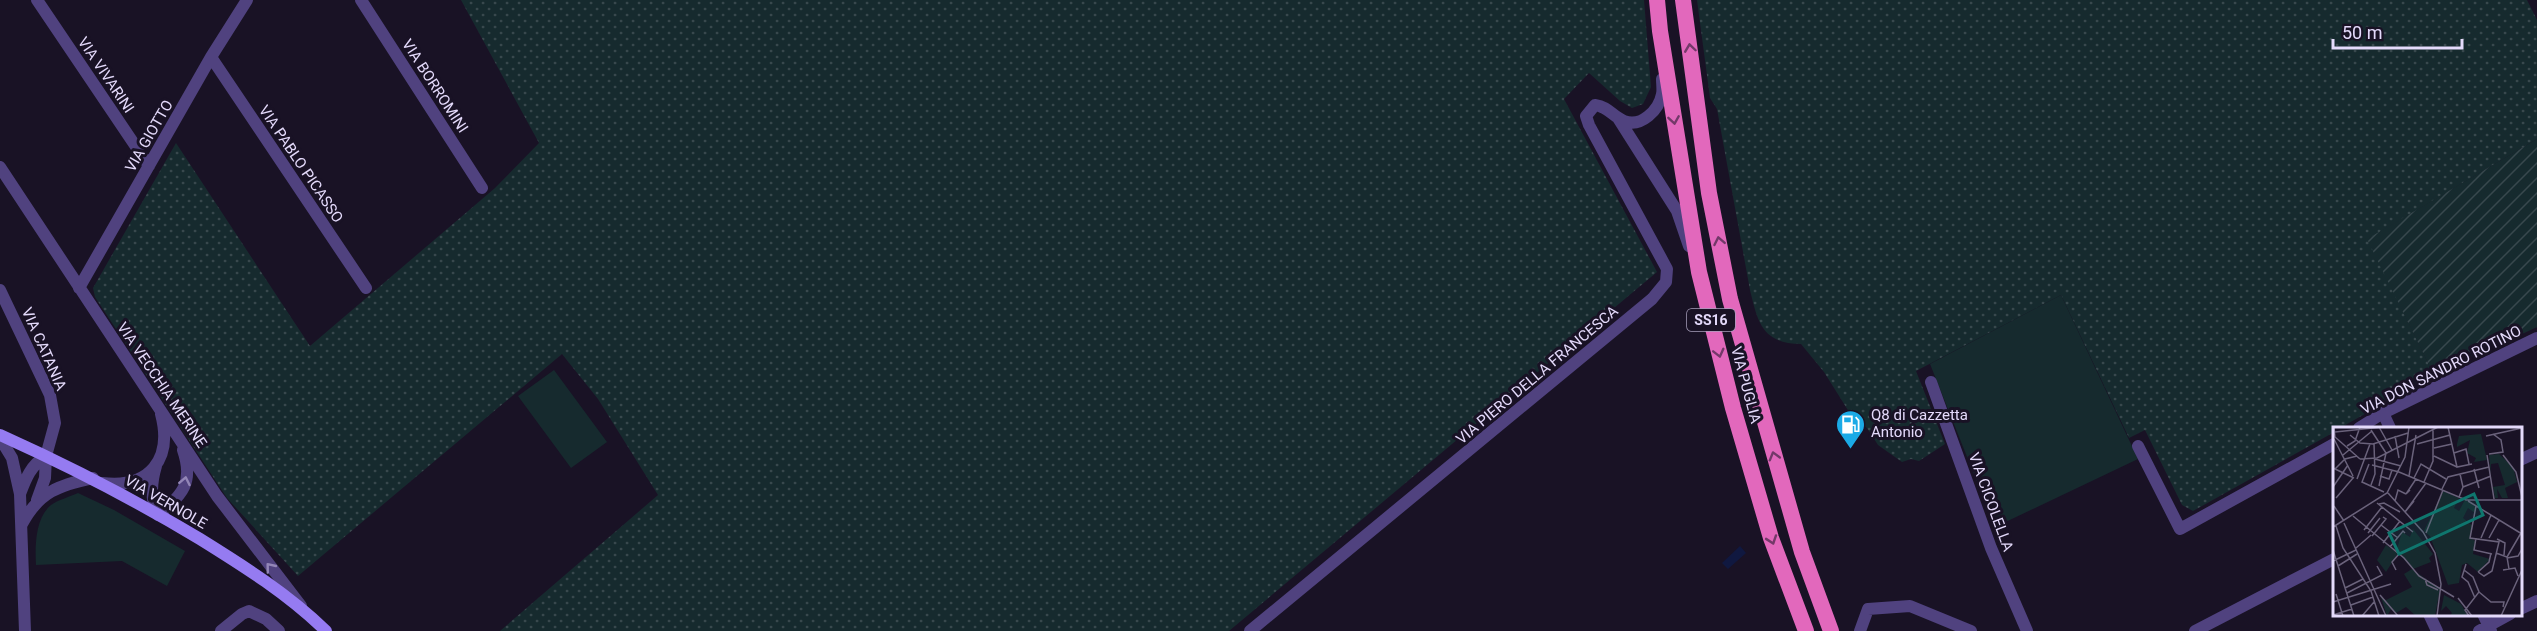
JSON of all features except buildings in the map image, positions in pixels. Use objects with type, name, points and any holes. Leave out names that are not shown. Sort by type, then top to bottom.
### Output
[{"type":"highway","name":"VIA PUGLIA","points":[[1658,0],[1660,32],[1699,272],[1733,408],[1771,538],[1806,631]]},
{"type":"highway","name":"VIA PUGLIA","points":[[1683,0],[1709,193],[1730,299],[1802,552],[1831,631]]},
{"type":"main road","name":"VIA VERNOLE","points":[[0,437],[98,480],[264,578],[326,631]]},
{"type":"street","name":"VIA VIVARINI","points":[[38,0],[149,166]]},
{"type":"street","name":"VIA GIOTTO","points":[[80,288],[211,57],[247,0]]},
{"type":"street","name":"VIA BORROMINI","points":[[361,0],[482,188]]},
{"type":"street","name":"VIA PIERO DELLA FRANCESCA","points":[[1250,631],[1652,299],[1666,282],[1667,269],[1586,116],[1595,105],[1606,106],[1625,122],[1638,122],[1651,114],[1662,94],[1660,32]]},
{"type":"street","name":"VIA PABLO PICASSO","points":[[211,57],[366,288]]},
{"type":"street","points":[[1617,117],[1677,212],[1699,272]]},
{"type":"street","name":"VIA VECCHIA MERINE","points":[[0,167],[217,496],[307,613]]},
{"type":"street","name":"VIA CATANIA","points":[[0,290],[50,395],[55,423],[46,456],[45,478],[37,500]]},
{"type":"street","name":"VIA DON SANDRO ROTINO","points":[[2362,427],[2383,413],[2537,338]]},
{"type":"street","name":"VIA CICOLELLA","points":[[1930,382],[1991,548],[2027,631]]},
{"type":"street","points":[[159,407],[165,436],[163,452],[156,466],[152,494],[152,503],[158,515],[177,500],[184,489],[187,474],[186,457],[179,437]]},
{"type":"street","points":[[2383,413],[2390,427]]},
{"type":"street","points":[[0,437],[12,458],[20,494],[25,631]]},
{"type":"street","points":[[2138,446],[2180,529],[2333,445]]},
{"type":"street","points":[[2522,459],[2537,452]]},
{"type":"street","points":[[20,494],[30,471],[37,461],[46,456]]},
{"type":"street","points":[[22,525],[37,500],[60,486],[98,480],[119,485],[130,483],[143,478],[156,466]]},
{"type":"street","points":[[2195,631],[2333,560]]},
{"type":"street","points":[[2522,608],[2537,602]]},
{"type":"street","points":[[1860,631],[1868,609],[1910,606],[1971,631]]},
{"type":"street","points":[[221,631],[249,611],[266,619],[279,631]]},
{"type":"street","points":[[2430,616],[2437,631]]},
{"type":"street","points":[[2485,625],[2508,616]]},
{"type":"green space","points":[[461,0],[1644,0],[1651,87],[1643,104],[1632,108],[1620,101],[1589,73],[1564,99],[1657,272],[1229,631],[500,631],[658,495],[598,399],[562,354],[298,576],[227,498],[95,297],[93,288],[176,143],[310,346],[495,188],[539,143]]},
{"type":"green space","points":[[1697,0],[2527,0],[2537,20],[2537,139],[2368,239],[2434,375],[2342,427],[2333,427],[2333,433],[2193,511],[2182,505],[2145,430],[2129,438],[2061,295],[1916,371],[1945,444],[1919,461],[1911,459],[1902,462],[1878,445],[1867,428],[1851,415],[1824,372],[1801,344],[1778,340],[1764,329],[1759,321],[1750,290],[1717,109],[1710,98]]},
{"type":"green space","points":[[2537,139],[2537,327],[2434,375],[2367,239]]},
{"type":"green space","points":[[2061,295],[2138,459],[1995,527],[1930,364]]},
{"type":"green space","points":[[554,370],[607,442],[571,468],[518,396]]},
{"type":"green space","points":[[78,493],[114,510],[185,551],[167,586],[122,561],[36,565],[36,542],[42,517],[51,505]]},
{"type":"water","points":[[1740,546],[1746,553],[1728,569],[1722,563]]},
{"type":"place","name":"Q8 di Cazzetta Antonio","points":[[1850,450]]}]
